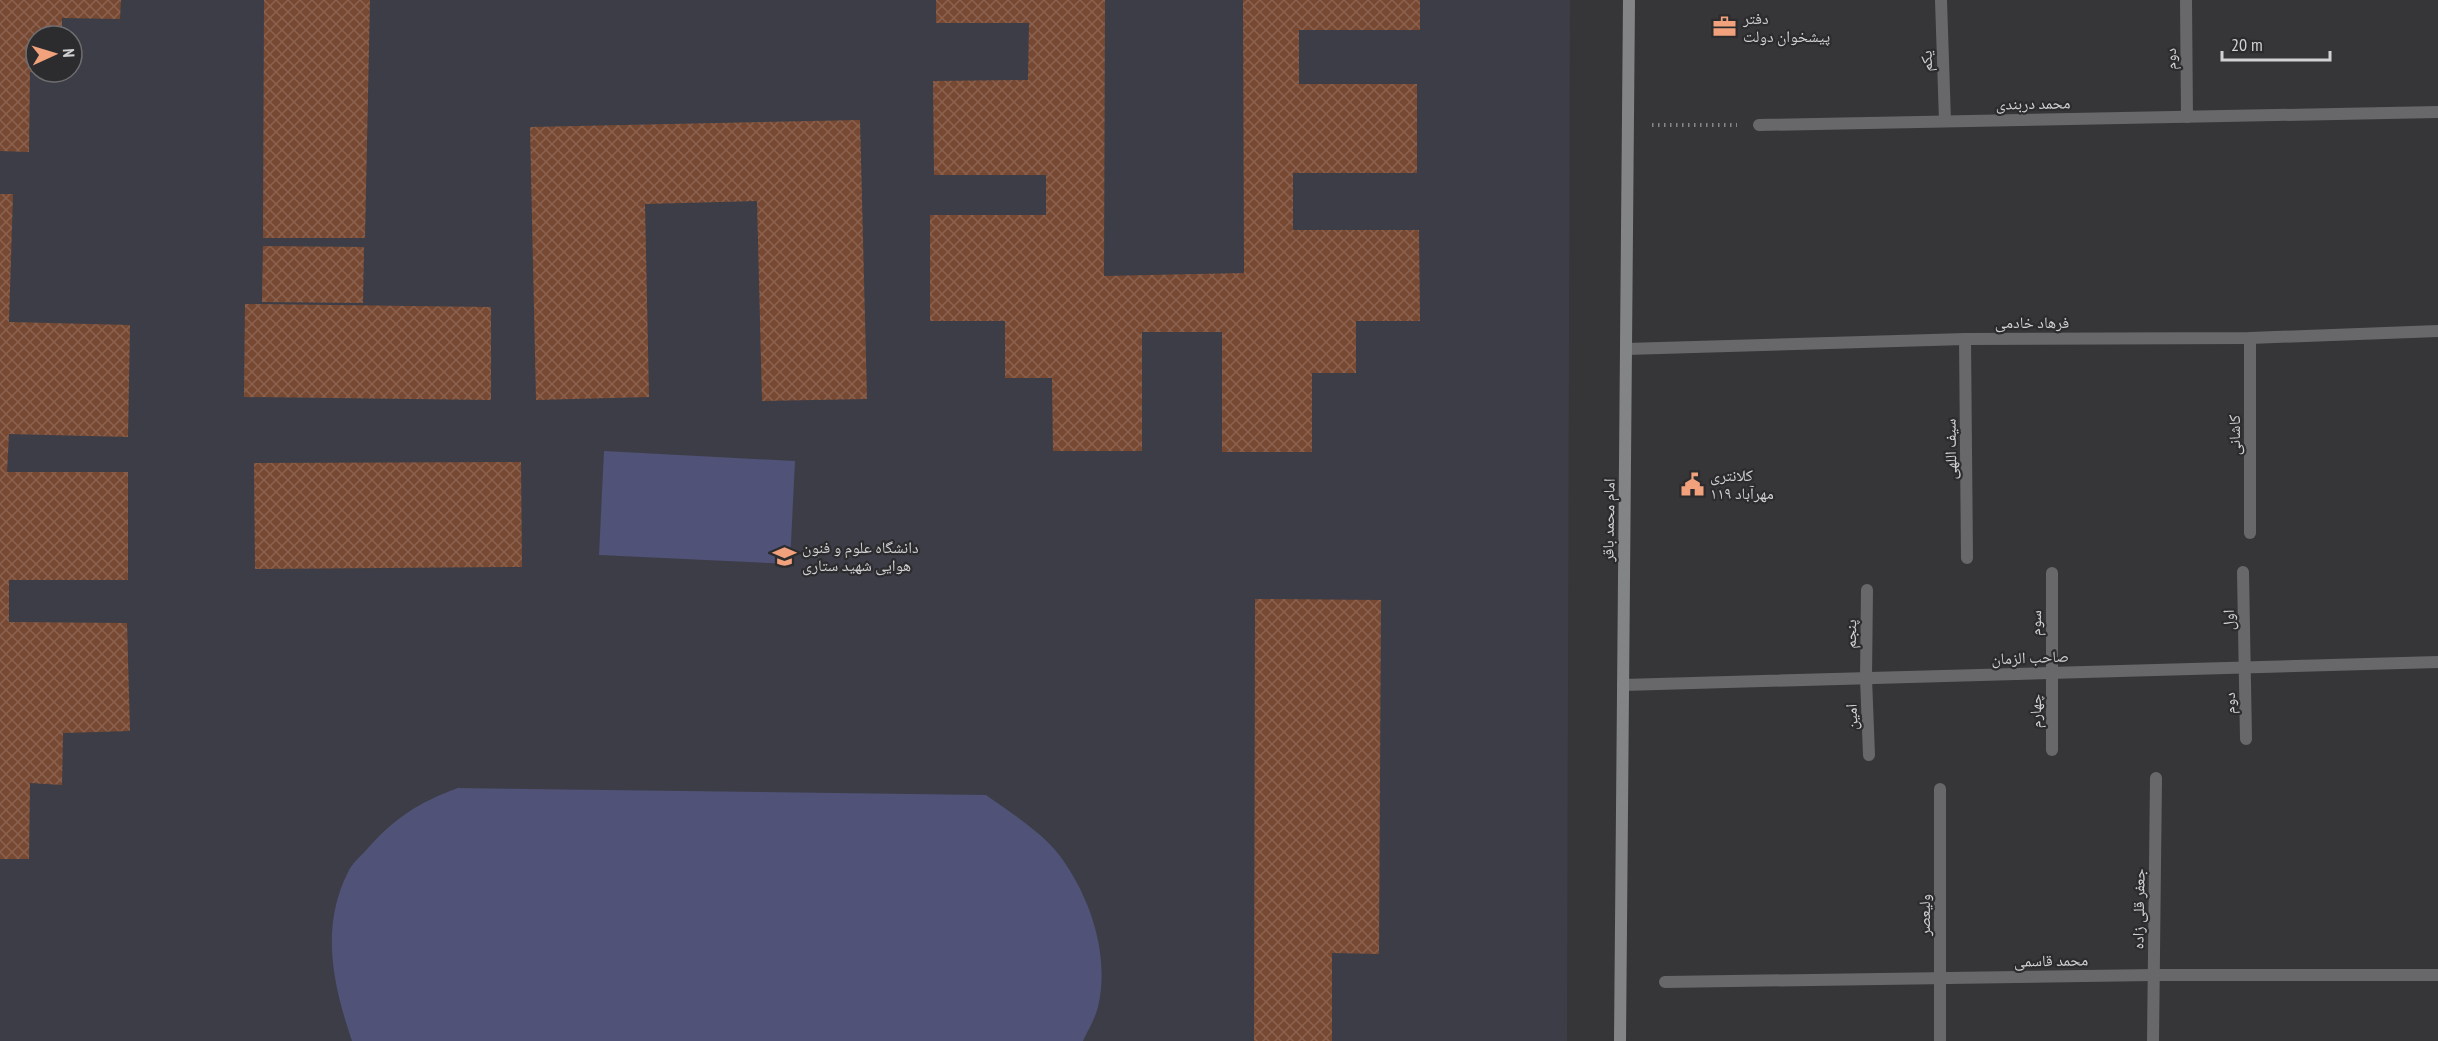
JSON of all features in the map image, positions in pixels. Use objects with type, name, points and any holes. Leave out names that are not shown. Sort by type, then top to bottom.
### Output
[{"type":"main road","name":"امام محمد باقر","points":[[1620,1041],[1629,0]]},
{"type":"street","name":"یکم","points":[[1941,0],[1945,121]]},
{"type":"street","name":"دوم","points":[[2186,0],[2187,117]]},
{"type":"street","name":"محمد دربندی","points":[[1759,125],[2438,112]]},
{"type":"street","name":"فرهاد خادمی","points":[[1626,349],[1965,339],[2250,338],[2438,331]]},
{"type":"street","name":"کاشانی","points":[[2250,338],[2250,533]]},
{"type":"street","name":"سیف اللهی","points":[[1965,339],[1967,558]]},
{"type":"street","name":"اول","points":[[2243,572],[2246,667]]},
{"type":"street","name":"سوم","points":[[2051,673],[2052,573]]},
{"type":"street","name":"پنجم","points":[[1866,678],[1867,590]]},
{"type":"street","name":"صاحب الزمان","points":[[1623,685],[2438,662]]},
{"type":"street","name":"دوم","points":[[2246,667],[2246,739]]},
{"type":"street","name":"چهارم","points":[[2051,673],[2052,750]]},
{"type":"street","name":"امین","points":[[1866,678],[1869,755]]},
{"type":"street","name":"جعفر قلی زاده","points":[[2153,1041],[2156,778]]},
{"type":"street","name":"ولیعصر","points":[[1940,789],[1940,1041]]},
{"type":"street","name":"محمد قاسمی","points":[[1665,982],[2154,975],[2438,975]]},
{"type":"path","points":[[1628,125],[1759,125]]},
{"type":"shaded area","name":"دانشگاه علوم و فنون هوایی شهید ستاری","points":[[0,0],[1570,0],[1567,1041],[0,1041]]},
{"type":"shaded area","points":[[604,451],[795,461],[790,564],[599,555]]},
{"type":"shaded area","points":[[458,788],[986,795],[1026,823],[1053,847],[1081,890],[1095,928],[1099,948],[1101,988],[1097,1011],[1083,1041],[352,1041],[339,999],[332,956],[334,914],[339,893],[355,862],[399,819],[431,799]]},
{"type":"building","points":[[0,0],[121,0],[120,19],[62,18],[62,24],[24,24],[24,84],[30,84],[29,152],[0,151]]},
{"type":"building","points":[[264,0],[370,0],[365,238],[263,238]]},
{"type":"building","points":[[936,0],[1105,0],[1104,276],[1244,273],[1243,0],[1420,0],[1420,30],[1299,30],[1299,84],[1417,84],[1417,173],[1293,173],[1293,230],[1419,230],[1420,321],[1356,321],[1356,373],[1312,373],[1312,452],[1222,452],[1222,332],[1142,332],[1142,451],[1053,451],[1052,378],[1005,378],[1005,321],[930,321],[930,215],[1046,215],[1046,175],[934,175],[933,81],[1028,80],[1029,23],[936,23]]},
{"type":"building","points":[[860,120],[867,399],[762,401],[757,201],[645,204],[649,397],[536,400],[530,127]]},
{"type":"building","points":[[0,194],[13,194],[9,322],[130,325],[128,437],[9,434],[7,472],[128,472],[128,580],[9,580],[9,622],[127,623],[130,731],[63,733],[62,785],[30,783],[29,859],[0,859]]},
{"type":"building","points":[[263,246],[364,247],[363,303],[262,302]]},
{"type":"building","points":[[245,304],[491,307],[491,400],[244,397]]},
{"type":"building","points":[[521,462],[522,567],[255,569],[254,463]]},
{"type":"building","points":[[1255,599],[1381,600],[1379,954],[1332,953],[1332,1041],[1254,1041]]},
{"type":"place","name":"دفتر پیشخوان دولت","points":[[1725,27]]},
{"type":"place","name":"کلانتری ۱۱۹ مهرآباد","points":[[1692,484]]},
{"type":"place","name":"دانشگاه علوم و فنون هوایی شهید ستاری","points":[[784,556]]}]
